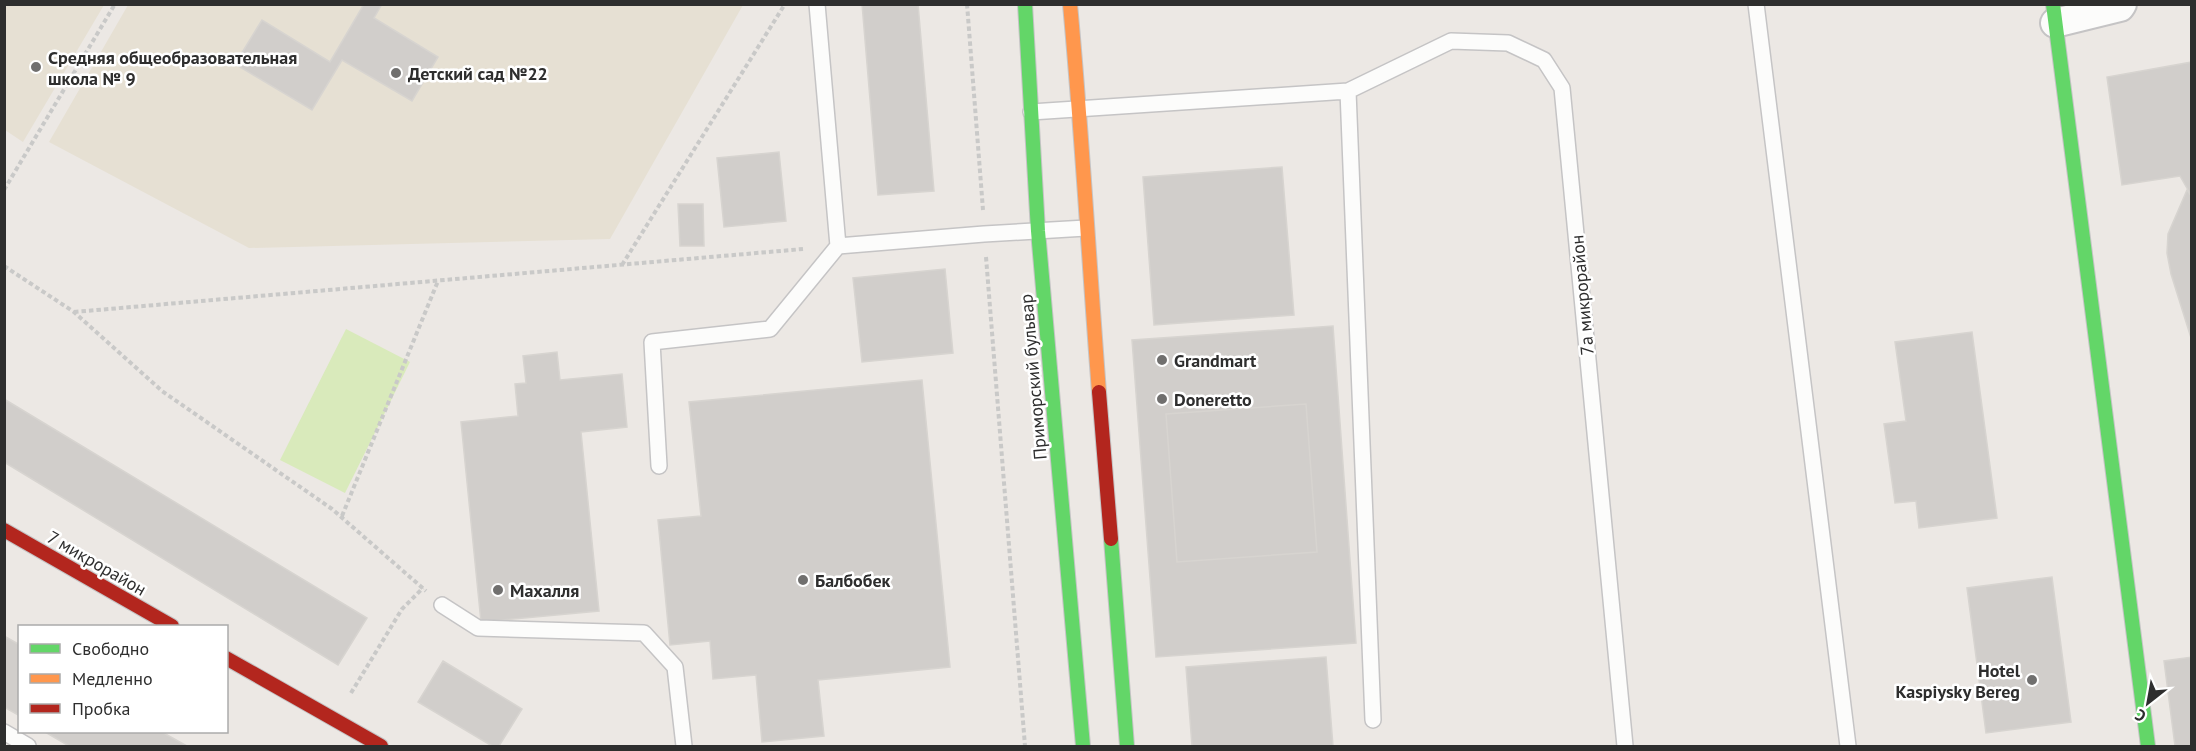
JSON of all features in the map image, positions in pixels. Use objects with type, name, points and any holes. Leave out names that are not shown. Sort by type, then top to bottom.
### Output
[{"type":"street","name":"Приморский бульвар","points":[[1025,4],[1038,231],[1083,747]]},
{"type":"street","points":[[1070,4],[1080,109],[1086,228],[1127,747]]},
{"type":"street","points":[[2122,4],[2120,7],[2054,14],[2148,747]]},
{"type":"street","name":"7 микрорайон","points":[[4,530],[169,625]]},
{"type":"street","points":[[228,659],[381,747]]},
{"type":"lane","points":[[659,466],[652,342],[770,329],[838,246],[817,4]]},
{"type":"lane","points":[[1756,4],[1848,747]]},
{"type":"lane","name":"7а микрорайон","points":[[1348,91],[1451,41],[1508,43],[1544,60],[1562,88],[1625,747]]},
{"type":"lane","points":[[1031,112],[1348,91],[1373,720]]},
{"type":"lane","points":[[838,246],[1086,228]]},
{"type":"lane","points":[[442,605],[478,628],[644,633],[675,667],[684,747]]},
{"type":"lane","points":[[4,732],[28,747]]},
{"type":"path","points":[[4,190],[115,4]]},
{"type":"path","points":[[622,265],[785,4]]},
{"type":"path","points":[[967,4],[1025,747]]},
{"type":"path","points":[[74,312],[838,246]]},
{"type":"path","points":[[4,266],[74,312],[162,391],[342,516],[442,605]]},
{"type":"path","points":[[342,516],[439,281]]},
{"type":"path","points":[[334,720],[402,609],[423,588]]},
{"type":"shaded area","name":"Средняя общеобразовательная школа № 9","points":[[4,5],[104,5],[23,142],[5,130]]},
{"type":"shaded area","name":"Детский сад №22","points":[[128,5],[743,5],[610,239],[249,248],[49,142]]},
{"type":"green space","points":[[346,329],[410,362],[345,493],[280,460]]},
{"type":"building","points":[[364,4],[382,4],[374,18],[438,57],[412,101],[342,60],[312,110],[235,64],[262,20],[330,62]]},
{"type":"building","points":[[862,4],[918,4],[934,191],[878,195]]},
{"type":"building","points":[[2192,62],[2192,197],[2180,176],[2122,185],[2107,77]]},
{"type":"building","points":[[779,152],[786,221],[724,227],[717,158]]},
{"type":"building","points":[[1282,167],[1294,315],[1154,325],[1143,177]]},
{"type":"building","points":[[2187,190],[2192,197],[2192,341],[2171,274],[2167,253],[2168,234]]},
{"type":"building","points":[[678,204],[703,204],[704,246],[680,246]]},
{"type":"building","points":[[945,269],[953,353],[862,362],[853,278]]},
{"type":"building","points":[[1333,326],[1356,643],[1156,657],[1132,340]]},
{"type":"building","points":[[1972,332],[1997,518],[1919,528],[1916,501],[1895,503],[1884,424],[1906,421],[1895,342]]},
{"type":"building","points":[[557,352],[560,380],[622,374],[627,427],[581,432],[599,611],[481,622],[461,422],[518,416],[515,384],[526,383],[523,356]]},
{"type":"building","name":"Балбобек","points":[[922,380],[950,667],[818,680],[824,736],[762,742],[756,675],[713,679],[710,641],[670,645],[658,520],[701,516],[689,402]]},
{"type":"building","points":[[4,399],[367,618],[338,665],[4,462]]},
{"type":"building","points":[[1306,404],[1317,552],[1177,562],[1166,414]]},
{"type":"building","points":[[2052,577],[2071,722],[1986,733],[1967,588]]},
{"type":"building","points":[[4,636],[18,644],[18,715],[4,707]]},
{"type":"building","points":[[1326,657],[1333,746],[1192,746],[1186,667]]},
{"type":"building","points":[[2192,657],[2192,746],[2175,746],[2164,661]]},
{"type":"building","points":[[443,661],[522,709],[499,746],[492,746],[418,702]]},
{"type":"building","points":[[47,733],[164,733],[187,746],[69,746]]},
{"type":"traffic: fast","points":[[1025,4],[1038,231],[1083,746]]},
{"type":"traffic: fast","points":[[2053,4],[2148,746]]},
{"type":"traffic: fast","points":[[1111,539],[1127,746]]},
{"type":"traffic: slow","points":[[1070,4],[1099,392]]},
{"type":"traffic: jam","points":[[1099,392],[1111,539]]},
{"type":"traffic: jam","points":[[4,530],[170,625]]},
{"type":"traffic: jam","points":[[228,659],[381,746]]},
{"type":"place","name":"Средняя общеобразовательная школа № 9","points":[[36,67]]},
{"type":"place","name":"Детский сад №22","points":[[396,73]]},
{"type":"place","name":"Grandmart","points":[[1162,360]]},
{"type":"place","name":"Doneretto","points":[[1162,399]]},
{"type":"place","name":"Балбобек","points":[[803,580]]},
{"type":"place","name":"Махалля","points":[[498,590]]},
{"type":"place","name":"Hotel Kaspiysky Bereg","points":[[2032,680]]}]
